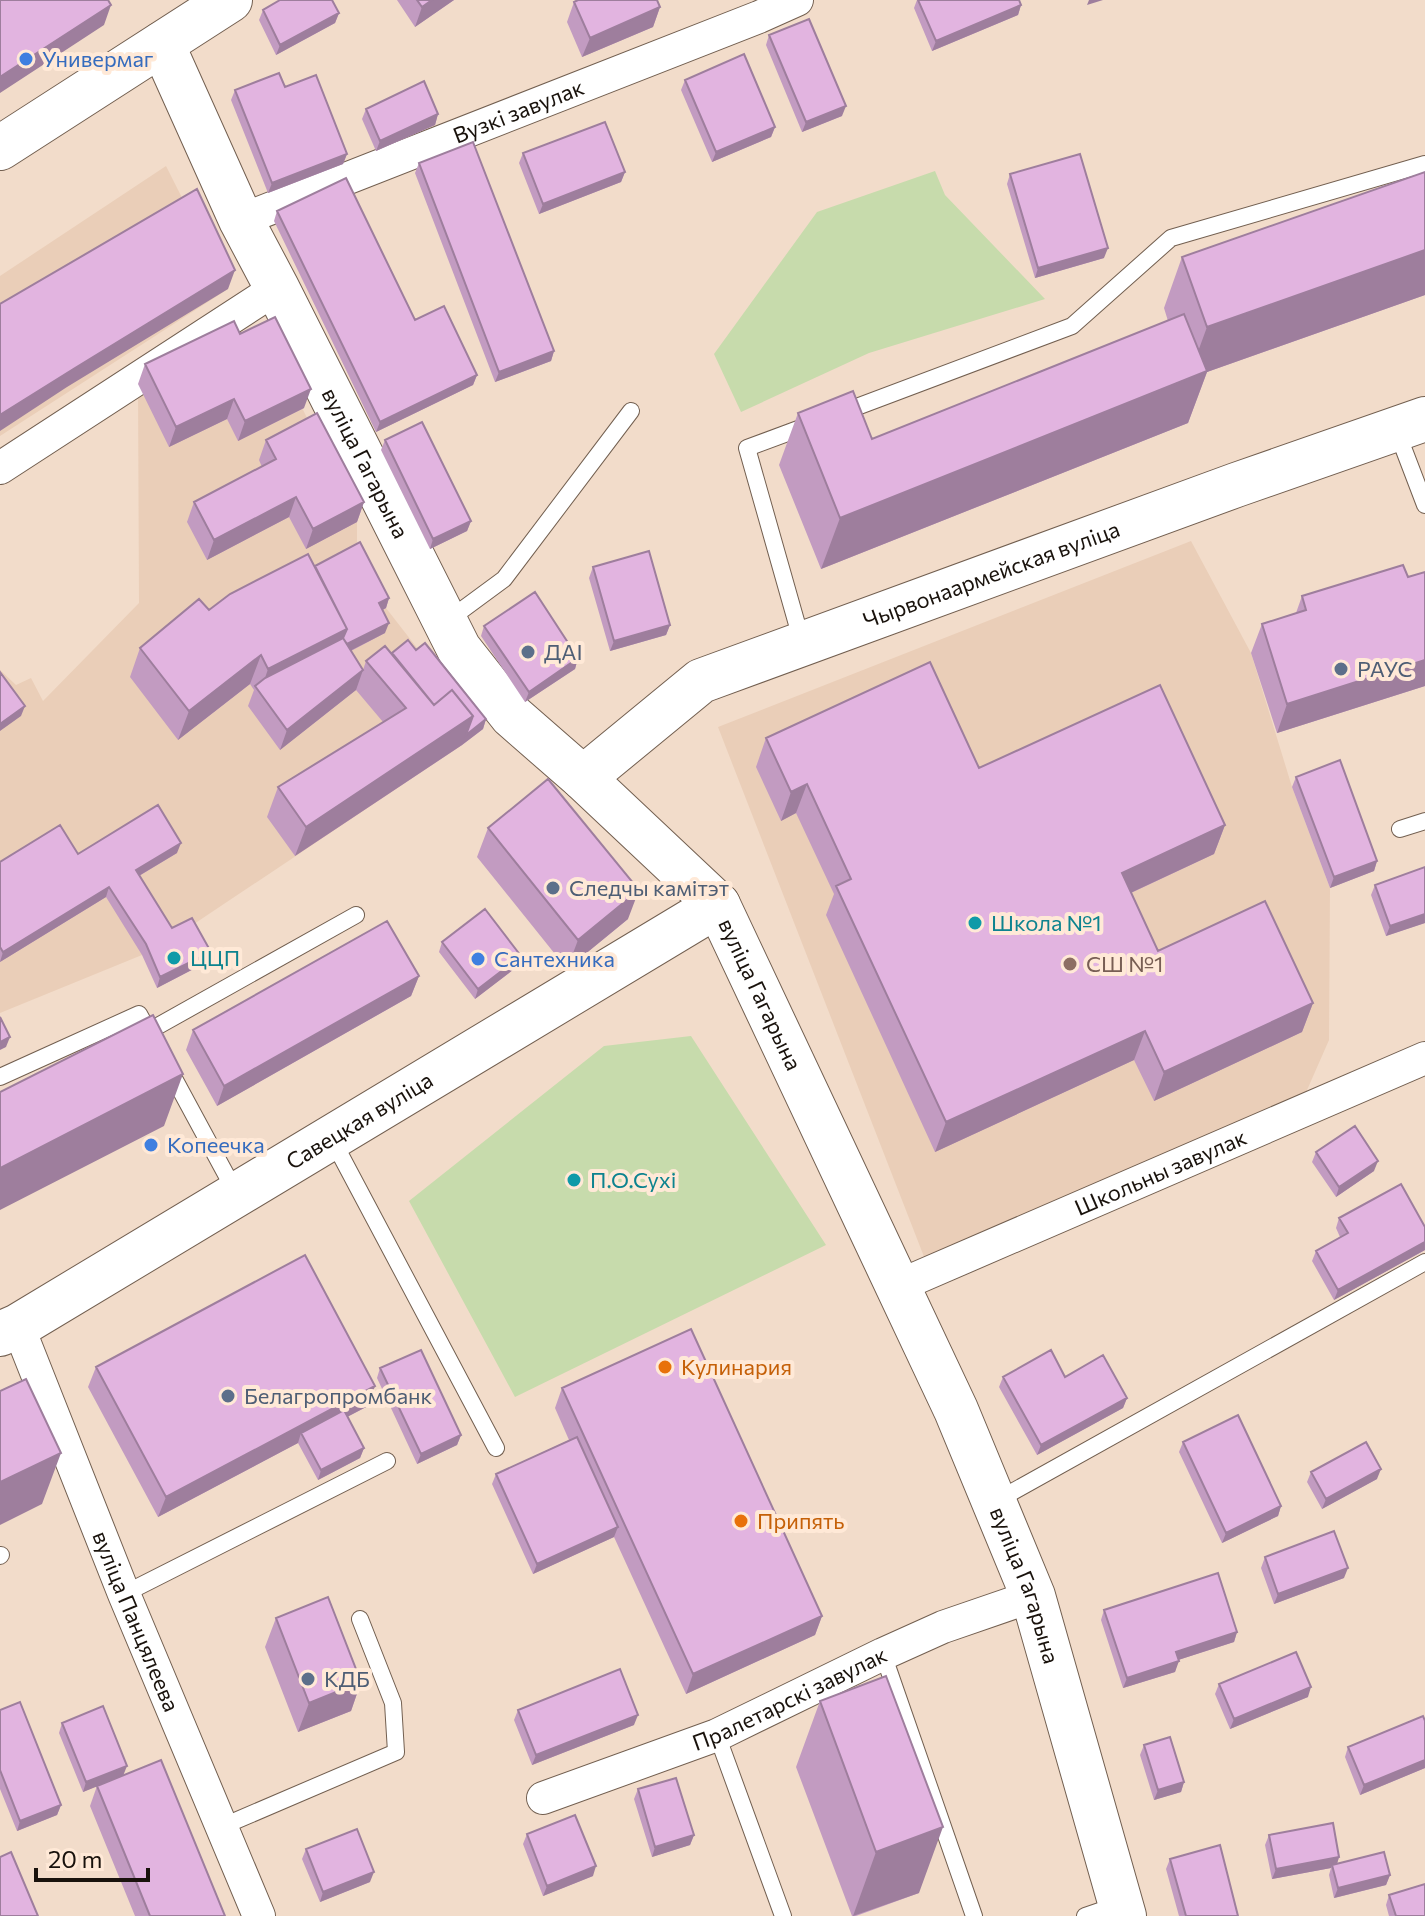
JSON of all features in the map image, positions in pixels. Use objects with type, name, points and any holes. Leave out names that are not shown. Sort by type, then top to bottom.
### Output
[{"type":"street","points":[[0,148],[230,0]]},
{"type":"street","name":"Вузкі завулак","points":[[241,220],[797,0]]},
{"type":"street","name":"вуліца Гагарына","points":[[162,44],[241,220],[459,649],[512,716],[718,905],[956,1410],[1033,1596],[1110,1912]]},
{"type":"street","points":[[0,468],[277,288]]},
{"type":"street","name":"Чырвонаармейская вуліца","points":[[583,778],[701,681],[1410,423]]},
{"type":"street","name":"Савецкая вуліца","points":[[9,1330],[718,905]]},
{"type":"street","name":"Школьны завулак","points":[[898,1286],[1425,1058]]},
{"type":"street","name":"вуліца Панцялеева","points":[[9,1330],[259,1916]]},
{"type":"street","name":"Пралетарскі завулак","points":[[543,1798],[717,1735],[943,1627],[1033,1596]]},
{"type":"lane","points":[[803,643],[747,448],[1072,326],[1171,238],[1425,164]]},
{"type":"lane","points":[[446,622],[504,579],[631,411]]},
{"type":"lane","points":[[1410,423],[1425,505]]},
{"type":"lane","points":[[1400,829],[1425,821]]},
{"type":"lane","points":[[149,1031],[356,915]]},
{"type":"lane","points":[[0,1077],[139,1014],[236,1194]]},
{"type":"lane","points":[[332,1137],[496,1448]]},
{"type":"lane","points":[[995,1502],[1425,1262]]},
{"type":"lane","points":[[124,1594],[387,1461]]},
{"type":"lane","points":[[221,1827],[396,1752],[393,1703],[360,1619]]},
{"type":"lane","points":[[883,1654],[974,1916]]},
{"type":"lane","points":[[717,1735],[783,1916]]},
{"type":"shaded area","points":[[166,166],[228,289],[0,436],[0,276]]},
{"type":"shaded area","points":[[268,337],[357,522],[357,552],[386,608],[421,653],[462,745],[188,928],[142,955],[0,1013],[0,670],[16,685],[31,678],[43,701],[139,603],[138,384]]},
{"type":"shaded area","name":"СШ №1","points":[[1191,541],[1251,653],[1292,787],[1330,888],[1329,1040],[1304,1097],[928,1267],[718,727]]},
{"type":"green space","points":[[935,171],[945,195],[1045,299],[869,353],[741,412],[714,354],[817,212]]},
{"type":"green space","points":[[691,1036],[826,1245],[515,1397],[409,1201],[604,1046]]},
{"type":"building","name":"Универмаг","points":[[0,0],[108,0],[111,5],[0,77]]},
{"type":"building","points":[[280,0],[332,0],[339,13],[280,45],[263,10]]},
{"type":"building","points":[[417,0],[432,0],[422,7]]},
{"type":"building","points":[[657,0],[660,7],[590,38],[574,2]]},
{"type":"building","points":[[918,0],[1019,0],[1021,5],[936,41]]},
{"type":"building","points":[[809,19],[846,106],[806,122],[769,35]]},
{"type":"building","points":[[744,54],[775,127],[716,152],[685,80]]},
{"type":"building","points":[[279,73],[285,87],[316,75],[347,154],[272,183],[235,90]]},
{"type":"building","points":[[424,81],[438,114],[380,141],[366,109]]},
{"type":"building","points":[[605,122],[625,172],[543,204],[523,153]]},
{"type":"building","points":[[473,142],[554,351],[499,372],[419,163]]},
{"type":"building","points":[[1080,154],[1108,248],[1038,268],[1010,174]]},
{"type":"building","points":[[1425,172],[1425,250],[1207,327],[1182,257]]},
{"type":"building","points":[[346,178],[415,320],[444,306],[477,375],[380,422],[277,211]]},
{"type":"building","points":[[197,189],[235,270],[0,415],[0,304]]},
{"type":"building","points":[[1184,314],[1207,371],[840,518],[798,413],[853,391],[872,439]]},
{"type":"building","points":[[275,317],[311,389],[245,421],[234,399],[176,427],[145,364],[234,321],[240,334]]},
{"type":"building","points":[[317,413],[364,502],[313,529],[296,497],[214,540],[194,502],[276,459],[266,440]]},
{"type":"building","points":[[422,422],[471,521],[433,539],[385,440]]},
{"type":"building","points":[[360,542],[389,598],[379,603],[389,623],[347,644],[343,638],[347,629],[315,566]]},
{"type":"building","points":[[649,551],[670,625],[614,641],[593,567]]},
{"type":"building","points":[[308,554],[347,629],[268,669],[261,655],[189,711],[140,648],[199,599],[209,610],[230,594]]},
{"type":"building","name":"РАУС","points":[[1403,565],[1408,577],[1425,572],[1425,660],[1287,704],[1262,624],[1306,610],[1302,596]]},
{"type":"building","name":"ДАІ","points":[[535,592],[578,658],[529,692],[484,626]]},
{"type":"building","points":[[343,638],[363,670],[287,730],[255,686]]},
{"type":"building","points":[[408,640],[416,650],[425,643],[486,719],[466,735],[473,716],[452,690],[434,705],[392,653]]},
{"type":"building","points":[[385,646],[434,705],[452,690],[473,716],[306,827],[278,787],[406,708],[366,661]]},
{"type":"building","name":"Школа №1","points":[[930,662],[979,768],[1160,685],[1225,825],[1122,873],[1158,951],[1265,901],[1313,1003],[1164,1072],[1145,1031],[946,1122],[836,886],[851,879],[807,784],[791,792],[766,738]]},
{"type":"building","points":[[0,672],[25,706],[0,724]]},
{"type":"building","points":[[1340,760],[1377,861],[1334,877],[1296,777]]},
{"type":"building","points":[[548,779],[639,890],[578,940],[488,828]]},
{"type":"building","points":[[158,805],[181,843],[136,870],[172,928],[192,918],[211,952],[160,977],[146,944],[109,887],[3,952],[0,947],[0,862],[60,825],[78,854]]},
{"type":"building","points":[[1425,867],[1425,914],[1390,926],[1375,885]]},
{"type":"building","name":"Сантехника","points":[[485,909],[521,956],[478,989],[442,942]]},
{"type":"building","points":[[387,921],[419,976],[224,1086],[193,1030]]},
{"type":"building","points":[[153,1015],[183,1074],[0,1168],[0,1092]]},
{"type":"building","points":[[0,1017],[10,1037],[0,1042]]},
{"type":"building","points":[[1355,1126],[1378,1161],[1339,1187],[1316,1152]]},
{"type":"building","points":[[1401,1184],[1425,1227],[1425,1242],[1338,1290],[1316,1251],[1348,1233],[1339,1218]]},
{"type":"building","name":"Белагропромбанк","points":[[305,1255],[375,1386],[166,1497],[96,1367]]},
{"type":"building","points":[[691,1329],[822,1616],[693,1674],[562,1388]]},
{"type":"building","points":[[421,1350],[461,1435],[421,1454],[380,1368]]},
{"type":"building","points":[[1051,1350],[1065,1377],[1103,1355],[1127,1398],[1041,1445],[1003,1377]]},
{"type":"building","points":[[26,1379],[61,1453],[0,1482],[0,1391]]},
{"type":"building","points":[[344,1410],[364,1448],[321,1470],[301,1433]]},
{"type":"building","points":[[1238,1415],[1281,1506],[1226,1533],[1183,1442]]},
{"type":"building","points":[[577,1437],[618,1527],[537,1564],[496,1474]]},
{"type":"building","points":[[1366,1442],[1381,1469],[1326,1499],[1311,1472]]},
{"type":"building","points":[[1334,1531],[1348,1568],[1278,1594],[1265,1557]]},
{"type":"building","points":[[1218,1573],[1237,1632],[1176,1652],[1179,1661],[1127,1678],[1104,1610]]},
{"type":"building","points":[[328,1597],[361,1682],[309,1703],[276,1618]]},
{"type":"building","points":[[1296,1652],[1311,1687],[1234,1719],[1219,1684]]},
{"type":"building","points":[[620,1669],[638,1715],[536,1755],[518,1710]]},
{"type":"building","points":[[886,1676],[943,1827],[876,1852],[820,1701]]},
{"type":"building","points":[[20,1702],[61,1805],[20,1821],[0,1770],[0,1710]]},
{"type":"building","points":[[103,1706],[127,1766],[86,1782],[62,1723]]},
{"type":"building","points":[[1423,1716],[1425,1760],[1364,1785],[1348,1747]]},
{"type":"building","points":[[1170,1737],[1184,1782],[1158,1790],[1144,1745]]},
{"type":"building","points":[[161,1760],[225,1916],[150,1916],[97,1786]]},
{"type":"building","points":[[676,1778],[694,1835],[655,1847],[638,1789]]},
{"type":"building","points":[[575,1815],[596,1866],[547,1886],[527,1834]]},
{"type":"building","points":[[1333,1823],[1339,1857],[1276,1869],[1269,1835]]},
{"type":"building","points":[[357,1829],[374,1872],[323,1892],[306,1849]]},
{"type":"building","points":[[1220,1845],[1238,1916],[1186,1916],[1170,1859]]},
{"type":"building","points":[[11,1852],[38,1916],[0,1916],[0,1857]]},
{"type":"building","points":[[1384,1852],[1390,1875],[1338,1888],[1332,1865]]},
{"type":"building","points":[[1425,1884],[1425,1916],[1396,1916],[1389,1895]]},
{"type":"place","name":"Универмаг","points":[[26,59]]},
{"type":"place","name":"ДАІ","points":[[528,652]]},
{"type":"place","name":"РАУС","points":[[1341,669]]},
{"type":"place","name":"Следчы камітэт","points":[[553,888]]},
{"type":"place","name":"Школа №1","points":[[975,923]]},
{"type":"place","name":"ЦЦП","points":[[174,958]]},
{"type":"place","name":"Сантехника","points":[[478,959]]},
{"type":"place","name":"СШ №1","points":[[1070,964]]},
{"type":"place","name":"Копеечка","points":[[151,1145]]},
{"type":"place","name":"П.О.Сухі","points":[[574,1180]]},
{"type":"place","name":"Кулинария","points":[[665,1367]]},
{"type":"place","name":"Белагропромбанк","points":[[228,1396]]},
{"type":"place","name":"Припять","points":[[741,1521]]},
{"type":"place","name":"КДБ","points":[[308,1679]]}]
